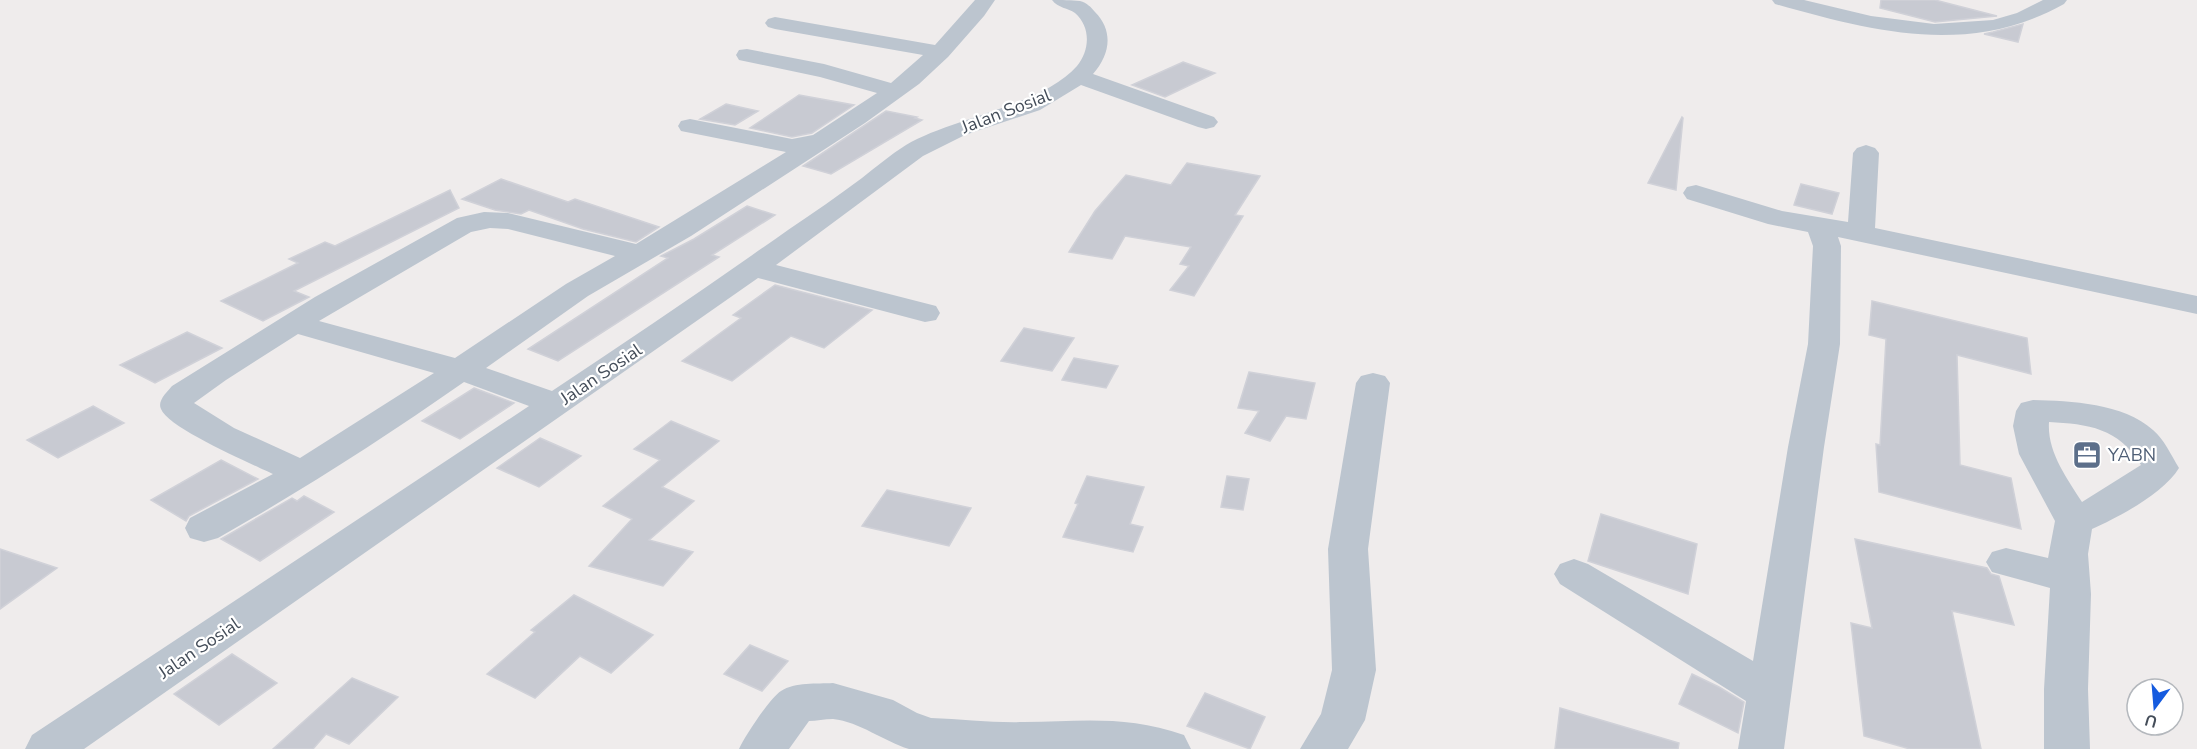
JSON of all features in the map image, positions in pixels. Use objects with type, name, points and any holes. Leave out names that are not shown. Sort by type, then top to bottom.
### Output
[{"type":"street","points":[[204,528],[301,473],[387,420],[544,312],[824,139],[911,79],[940,52],[977,12],[985,0]]},
{"type":"street","name":"Jalan Sosial","points":[[48,749],[691,313],[926,143],[956,130],[1032,105],[1080,77],[1096,50],[1098,41],[1096,24],[1082,8],[1062,0]]},
{"type":"street","points":[[1782,0],[1871,23],[1912,28],[1967,29],[2024,17],[2057,0]]},
{"type":"street","points":[[775,23],[940,52]]},
{"type":"street","points":[[747,55],[824,71],[894,91]]},
{"type":"street","points":[[1080,77],[1206,122]]},
{"type":"street","points":[[831,90],[854,81]]},
{"type":"street","points":[[690,126],[792,146],[806,145],[824,139]]},
{"type":"street","points":[[1861,233],[1866,153]]},
{"type":"street","points":[[1696,193],[1749,211],[2197,305]]},
{"type":"street","points":[[301,473],[222,436],[177,408],[177,402],[184,393],[294,323],[379,272],[472,222],[491,219],[508,221],[640,254]]},
{"type":"street","points":[[1761,749],[1806,447],[1824,344],[1827,246],[1820,226]]},
{"type":"street","points":[[753,268],[925,313]]},
{"type":"street","points":[[294,323],[461,370],[556,404]]},
{"type":"street","points":[[1323,749],[1342,720],[1354,670],[1348,549],[1373,383]]},
{"type":"street","points":[[2067,749],[2066,689],[2070,578],[2068,554],[2074,521]]},
{"type":"street","points":[[2006,562],[2070,578]]},
{"type":"street","points":[[1574,574],[1770,693]]},
{"type":"street","points":[[762,749],[796,704],[833,701],[877,713],[903,728],[930,737],[1022,742],[1081,739],[1136,741],[1168,749]]},
{"type":"building","points":[[1881,0],[1935,0],[1997,16],[1935,22],[1880,8]]},
{"type":"building","points":[[2023,24],[2018,42],[1984,34],[1993,32]]},
{"type":"building","points":[[1183,62],[1215,73],[1165,97],[1132,85]]},
{"type":"building","points":[[799,95],[854,105],[812,133],[792,137],[750,128]]},
{"type":"building","points":[[726,104],[758,111],[735,125],[700,119]]},
{"type":"building","points":[[886,111],[922,120],[831,174],[803,166]]},
{"type":"building","points":[[1682,117],[1676,190],[1648,183]]},
{"type":"building","points":[[1187,163],[1260,176],[1235,215],[1243,216],[1194,296],[1170,290],[1189,266],[1180,264],[1191,247],[1125,236],[1112,259],[1069,252],[1095,211],[1126,175],[1171,185]]},
{"type":"building","points":[[501,179],[568,202],[575,199],[659,227],[636,242],[583,229],[529,210],[521,214],[495,210],[462,199]]},
{"type":"building","points":[[1801,184],[1839,193],[1832,214],[1794,205]]},
{"type":"building","points":[[450,190],[459,208],[294,291],[309,297],[263,321],[221,301],[298,263],[289,259],[325,242],[335,246]]},
{"type":"building","points":[[747,206],[775,215],[712,255],[719,257],[558,361],[528,349],[668,258],[661,256],[694,239]]},
{"type":"building","points":[[775,285],[872,310],[824,348],[791,336],[732,381],[682,361],[741,318],[733,315]]},
{"type":"building","points":[[1872,301],[2027,338],[2031,374],[1957,355],[1960,465],[2011,478],[2021,529],[1879,492],[1876,444],[1880,445],[1886,339],[1869,335]]},
{"type":"building","points":[[1024,328],[1074,338],[1052,371],[1001,361]]},
{"type":"building","points":[[187,332],[222,348],[155,383],[120,365]]},
{"type":"building","points":[[1074,358],[1118,366],[1106,388],[1062,380]]},
{"type":"building","points":[[1249,372],[1315,383],[1306,419],[1286,416],[1270,441],[1245,433],[1259,411],[1238,408]]},
{"type":"building","points":[[474,388],[514,403],[460,439],[422,421]]},
{"type":"building","points":[[93,406],[124,423],[58,458],[27,440]]},
{"type":"building","points":[[671,421],[719,441],[662,487],[694,501],[649,540],[693,552],[663,586],[589,566],[632,519],[603,506],[660,460],[634,449]]},
{"type":"building","points":[[540,438],[581,456],[539,487],[497,468]]},
{"type":"building","points":[[221,460],[258,479],[189,516],[186,521],[151,500]]},
{"type":"building","points":[[1087,476],[1144,487],[1130,524],[1143,527],[1133,552],[1063,537],[1078,504],[1075,503]]},
{"type":"building","points":[[1227,476],[1249,479],[1243,510],[1221,507]]},
{"type":"building","points":[[887,490],[971,508],[949,546],[862,526]]},
{"type":"building","points":[[304,496],[334,512],[260,561],[221,539],[292,498],[297,501]]},
{"type":"building","points":[[1601,514],[1697,544],[1688,594],[1588,561]]},
{"type":"building","points":[[1855,539],[1987,568],[1991,574],[1999,576],[2014,625],[1952,611],[1981,749],[1910,749],[1864,736],[1851,623],[1872,628]]},
{"type":"building","points":[[0,549],[57,568],[0,609]]},
{"type":"building","points":[[574,595],[653,635],[611,673],[580,656],[535,698],[487,674],[535,632],[531,630]]},
{"type":"building","points":[[750,645],[788,661],[762,691],[724,674]]},
{"type":"building","points":[[232,654],[277,683],[219,725],[174,694]]},
{"type":"building","points":[[1692,674],[1744,702],[1738,733],[1679,704]]},
{"type":"building","points":[[352,678],[398,697],[349,744],[326,734],[313,749],[273,749]]},
{"type":"building","points":[[1205,693],[1265,717],[1250,749],[1187,726]]},
{"type":"building","points":[[1560,708],[1679,743],[1678,749],[1555,749]]},
{"type":"place","name":"YABN","points":[[2087,455]]}]
